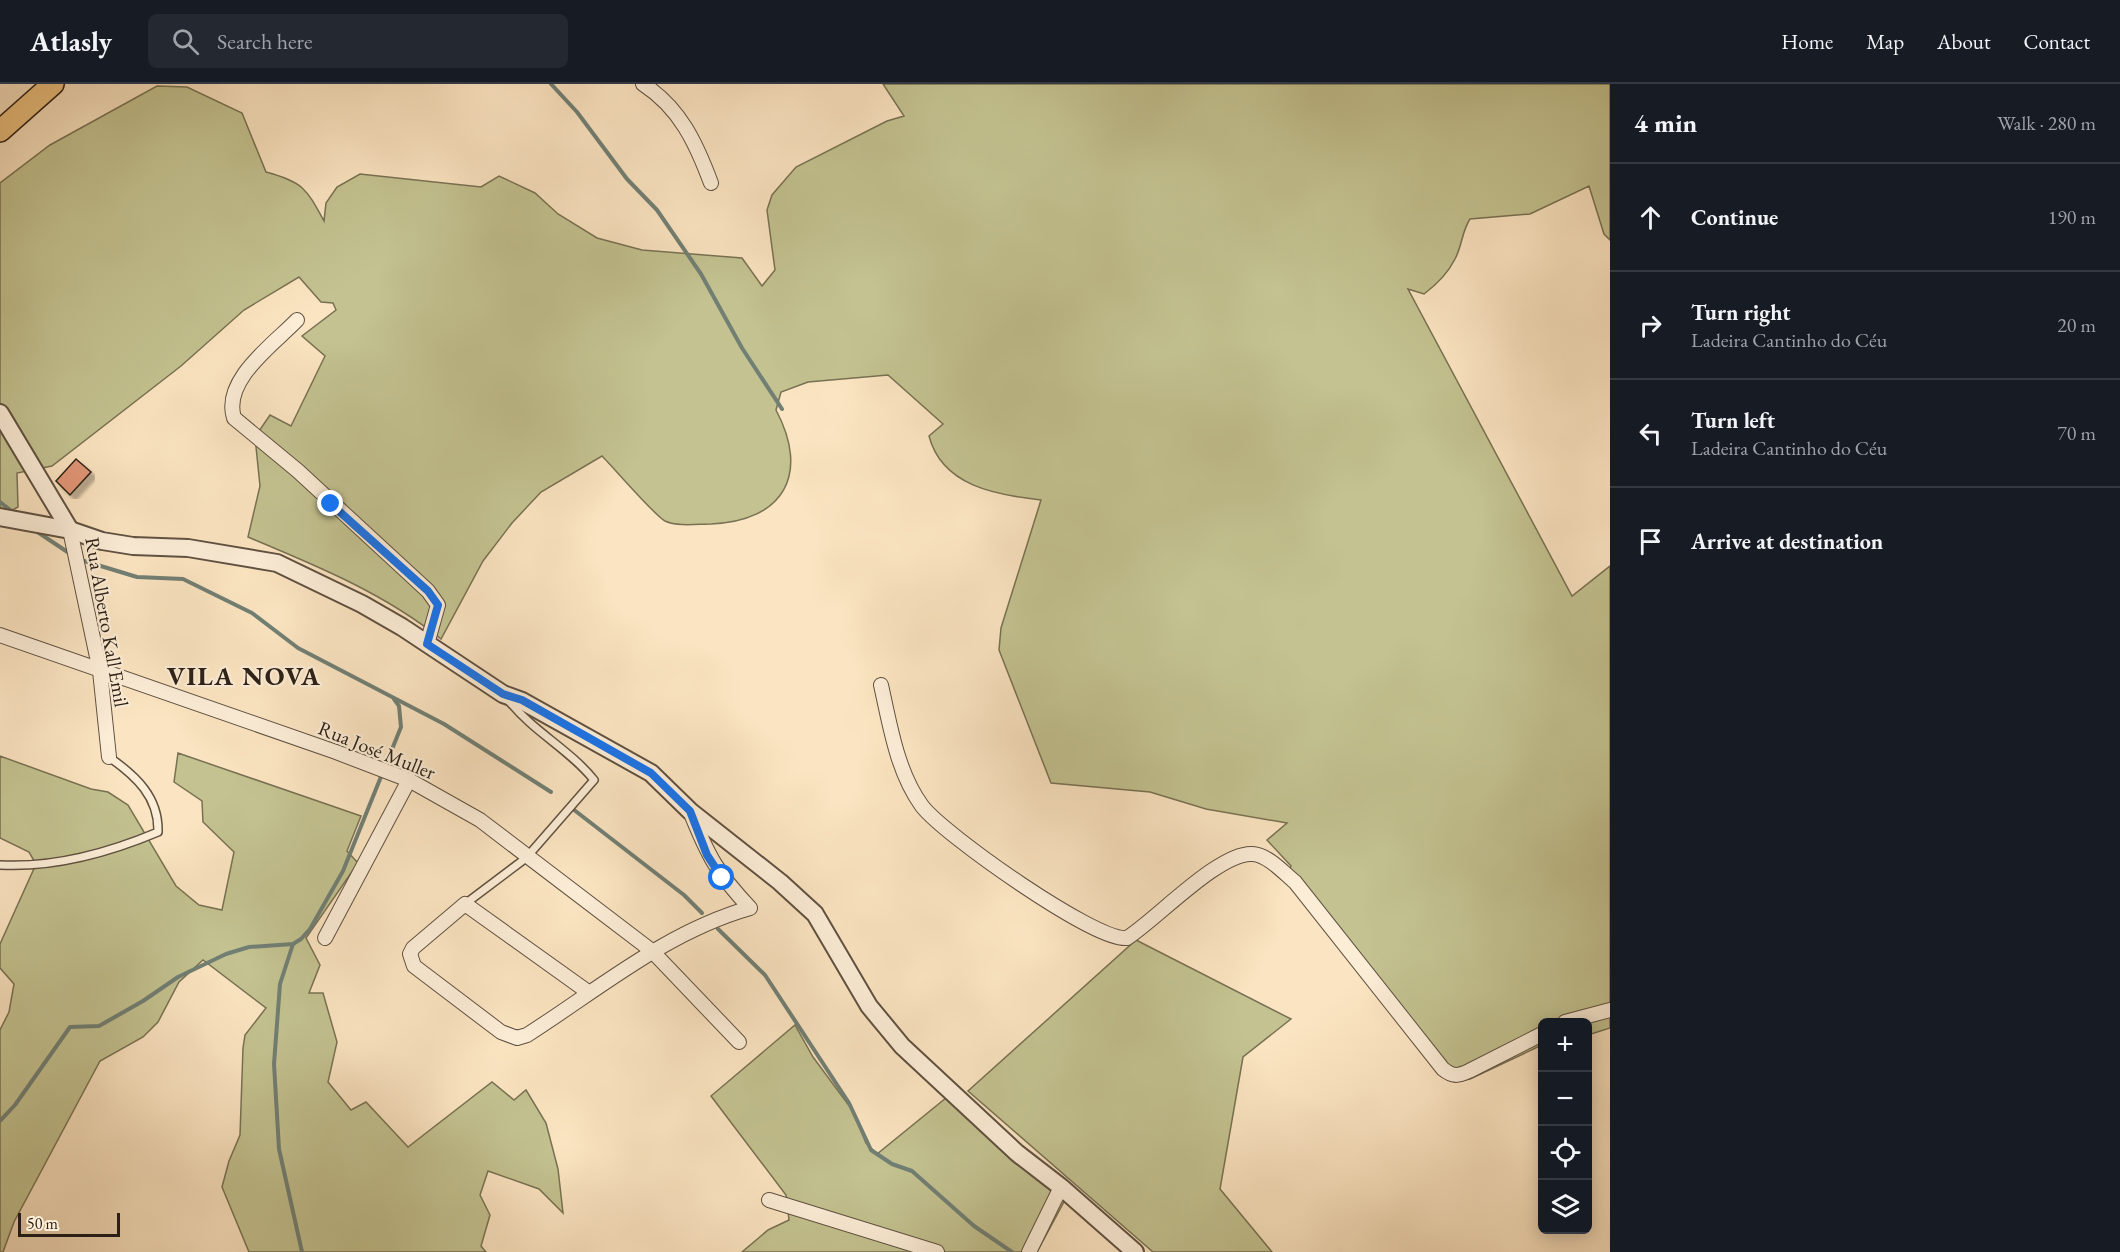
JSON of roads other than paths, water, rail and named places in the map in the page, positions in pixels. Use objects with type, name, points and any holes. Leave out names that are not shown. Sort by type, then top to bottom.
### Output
[{"type":"main road","points":[[0,131],[53,84]]},
{"type":"street","points":[[643,84],[668,102],[684,123],[698,148],[711,183]]},
{"type":"street","points":[[297,320],[243,376],[231,398],[234,418],[298,471],[428,591],[438,605],[427,644]]},
{"type":"street","points":[[0,413],[70,530]]},
{"type":"street","points":[[0,517],[70,530],[102,541],[133,546],[188,548],[277,563],[362,604],[503,694],[522,700],[651,773],[690,811],[780,882],[814,914],[869,1006],[902,1046],[1017,1153],[1061,1187],[1136,1252]]},
{"type":"street","name":"Rua Alberto Kall Emil","points":[[70,530],[100,670],[110,756]]},
{"type":"street","name":"Rua José Muller","points":[[0,635],[336,752],[409,780],[480,820],[526,858],[652,951],[739,1042]]},
{"type":"street","points":[[881,685],[900,759],[922,805],[934,819],[966,844],[1055,906],[1110,935],[1128,938],[1211,871],[1241,855],[1255,854],[1277,867],[1294,882],[1450,1075],[1458,1076],[1538,1036]]},
{"type":"street","points":[[325,938],[409,780]]},
{"type":"street","points":[[588,992],[465,904],[413,948],[410,954],[414,966],[501,1032],[516,1038],[527,1035],[652,951],[715,918],[750,908],[722,878],[707,855],[690,811]]},
{"type":"street","points":[[1582,1018],[1610,1010]]},
{"type":"street","points":[[1029,1252],[1061,1187]]},
{"type":"street","points":[[770,1200],[937,1252]]},
{"type":"lane","points":[[465,904],[526,858],[594,780],[581,764],[520,715],[503,694]]},
{"type":"lane","points":[[0,865],[53,864],[128,844],[158,832],[159,817],[149,794],[131,772],[110,756]]},
{"type":"waterway","points":[[551,84],[577,112],[627,179],[657,210],[701,274],[742,348],[782,409]]},
{"type":"waterway","points":[[0,502],[14,513]]},
{"type":"waterway","points":[[36,531],[72,555]]},
{"type":"waterway","points":[[81,560],[137,577],[183,579],[252,613],[298,648],[444,724],[551,792]]},
{"type":"waterway","points":[[0,1121],[15,1105],[70,1027],[99,1026],[143,1001],[178,977],[226,954],[249,947],[293,944],[301,939],[310,929],[343,871],[401,727],[399,706],[394,699]]},
{"type":"waterway","points":[[569,806],[684,895],[702,913]]},
{"type":"waterway","points":[[718,929],[765,975],[849,1103],[871,1150],[892,1164],[912,1171],[974,1226],[1012,1252]]},
{"type":"waterway","points":[[293,944],[280,984],[274,1064],[279,1149],[302,1252]]},
{"type":"district","name":"VILA NOVA","points":[[244,676]]}]
